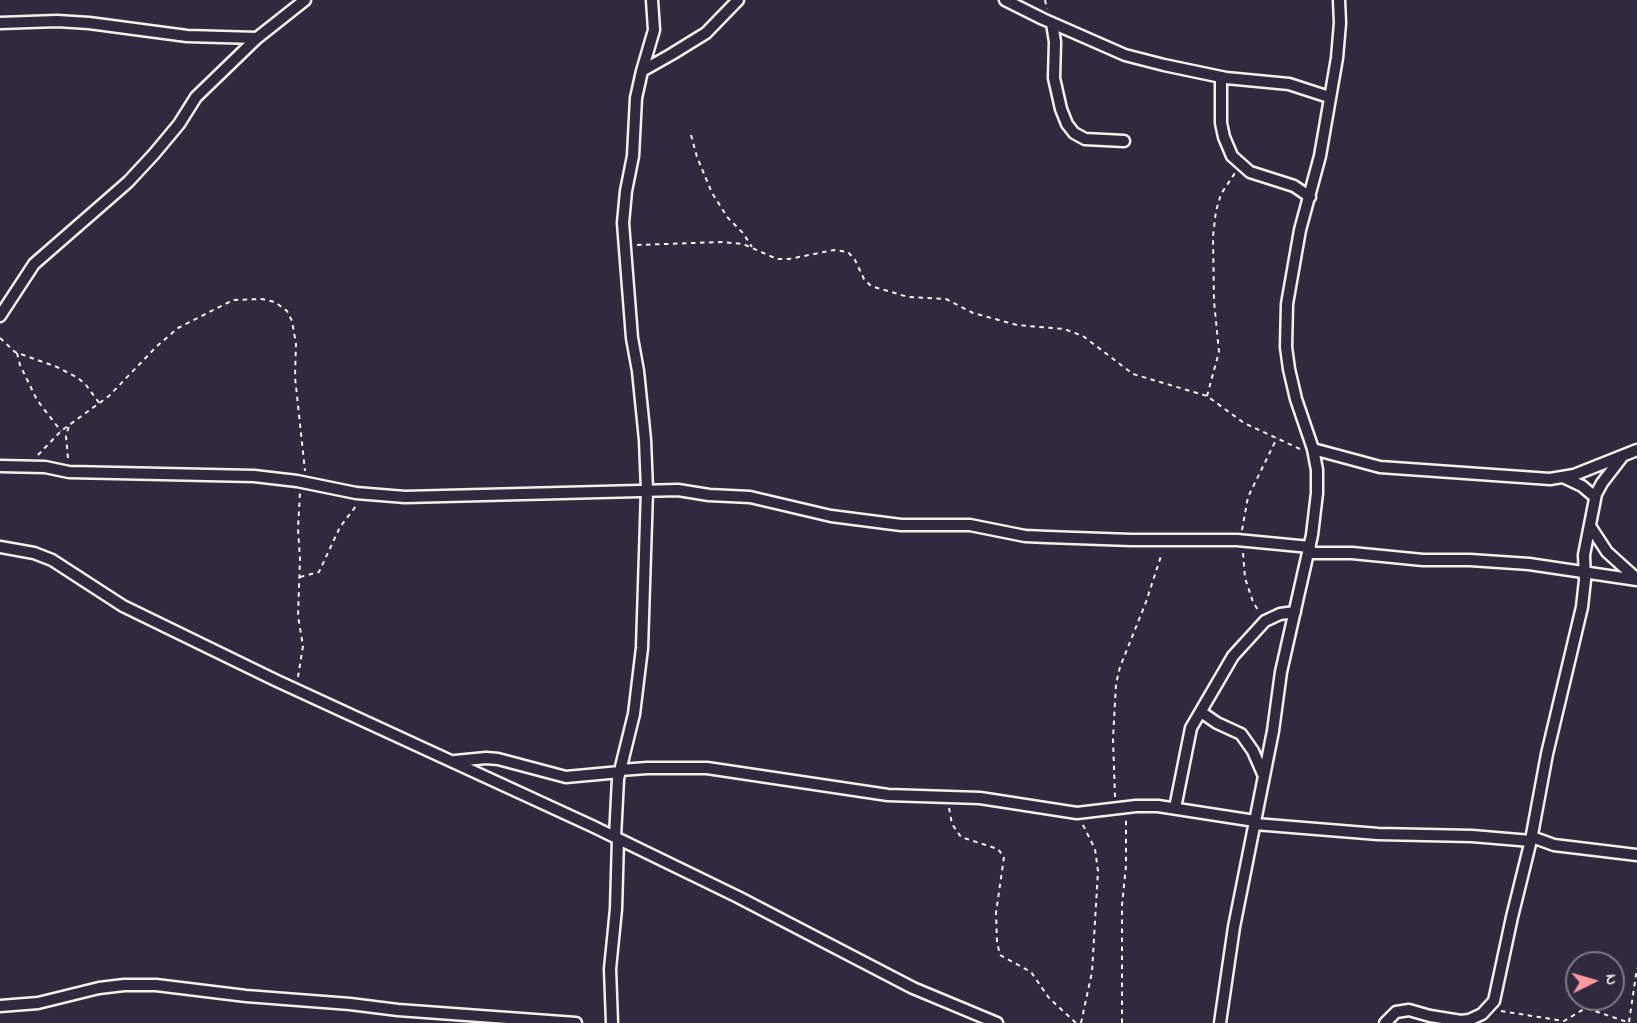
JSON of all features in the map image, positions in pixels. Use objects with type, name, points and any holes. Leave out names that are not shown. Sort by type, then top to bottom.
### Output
[{"type":"street","points":[[0,316],[34,264],[128,182],[179,124],[196,96],[256,38],[305,0]]},
{"type":"street","points":[[612,1023],[610,969],[616,909],[616,801],[620,771],[634,714],[642,648],[647,490],[645,440],[623,223],[633,156],[636,98],[654,30],[652,0]]},
{"type":"street","points":[[642,71],[706,33],[738,0]]},
{"type":"street","points":[[1005,0],[1125,55],[1221,77],[1289,84],[1329,97]]},
{"type":"street","points":[[1223,1020],[1234,927],[1273,731],[1281,672],[1309,550],[1317,493],[1314,452],[1288,369],[1287,304],[1300,230],[1320,156],[1338,46],[1339,0]]},
{"type":"street","points":[[0,23],[57,21],[187,36],[256,38]]},
{"type":"street","points":[[1052,23],[1055,42],[1054,78],[1067,124],[1084,139],[1124,141]]},
{"type":"street","points":[[1221,77],[1220,108],[1224,137],[1229,151],[1240,166],[1250,172],[1294,186],[1310,197]]},
{"type":"street","points":[[1314,452],[1380,467],[1530,478],[1564,478],[1637,450]]},
{"type":"street","points":[[1385,1023],[1396,1012],[1402,1010],[1461,1021],[1476,1017],[1494,1001],[1531,839],[1547,754],[1582,607],[1585,587],[1584,555],[1595,497],[1602,483],[1622,456]]},
{"type":"street","points":[[0,466],[28,466],[75,472],[254,476],[365,494],[441,498],[678,490],[709,495],[750,497],[831,516],[901,525],[970,525],[1025,536],[1242,541],[1309,550],[1423,560],[1529,564],[1637,580],[1607,552],[1590,526]]},
{"type":"street","points":[[1564,478],[1582,486],[1595,497]]},
{"type":"street","points":[[0,547],[34,553],[52,560],[123,606],[617,838],[738,897],[913,988],[997,1023]]},
{"type":"street","points":[[1175,808],[1191,728],[1233,656],[1267,620],[1280,614],[1295,612]]},
{"type":"street","points":[[1201,712],[1217,723],[1241,734],[1253,751],[1263,776]]},
{"type":"street","points":[[453,761],[498,759],[566,777],[647,768],[707,768],[888,795],[980,798],[1077,813],[1158,806],[1255,822],[1378,834],[1531,839],[1554,845],[1637,855]]},
{"type":"street","points":[[0,1006],[38,1003],[107,987],[156,985],[398,1010],[576,1023]]},
{"type":"path","points":[[691,135],[697,157],[712,193],[728,218],[743,233],[753,249]]},
{"type":"path","points":[[1207,396],[1219,351],[1214,301],[1213,236],[1216,211],[1221,194],[1240,166]]},
{"type":"path","points":[[624,245],[722,242],[743,244],[777,259],[789,259],[834,250],[848,252],[855,260],[864,279],[871,286],[908,297],[946,299],[973,313],[1017,325],[1064,329],[1096,344],[1133,375],[1207,396],[1244,423],[1314,452]]},
{"type":"path","points":[[28,466],[61,431],[100,404],[178,328],[233,300],[244,298],[275,302],[287,311],[292,321],[296,344],[296,389],[302,482],[298,616],[303,646],[296,689]]},
{"type":"path","points":[[0,338],[17,353],[69,372],[86,385],[100,404]]},
{"type":"path","points":[[17,353],[20,365],[37,400],[61,431]]},
{"type":"path","points":[[69,426],[66,446],[75,472]]},
{"type":"path","points":[[1267,620],[1253,602],[1245,578],[1242,541],[1244,512],[1248,497],[1277,438]]},
{"type":"path","points":[[300,577],[315,575],[319,572],[340,527],[365,494]]},
{"type":"path","points":[[1122,1023],[1122,905],[1126,855],[1113,739],[1116,684],[1123,658],[1168,540]]},
{"type":"path","points":[[948,797],[950,815],[956,833],[968,841],[998,849],[1004,857],[996,913],[996,935],[1000,955],[1031,972],[1049,998],[1076,1023]]},
{"type":"path","points":[[1077,813],[1095,849],[1098,871],[1092,972],[1081,1023]]},
{"type":"path","points":[[1486,1010],[1510,1012],[1555,1021],[1570,1019],[1584,1009],[1589,1009],[1629,1023],[1637,968]]}]
